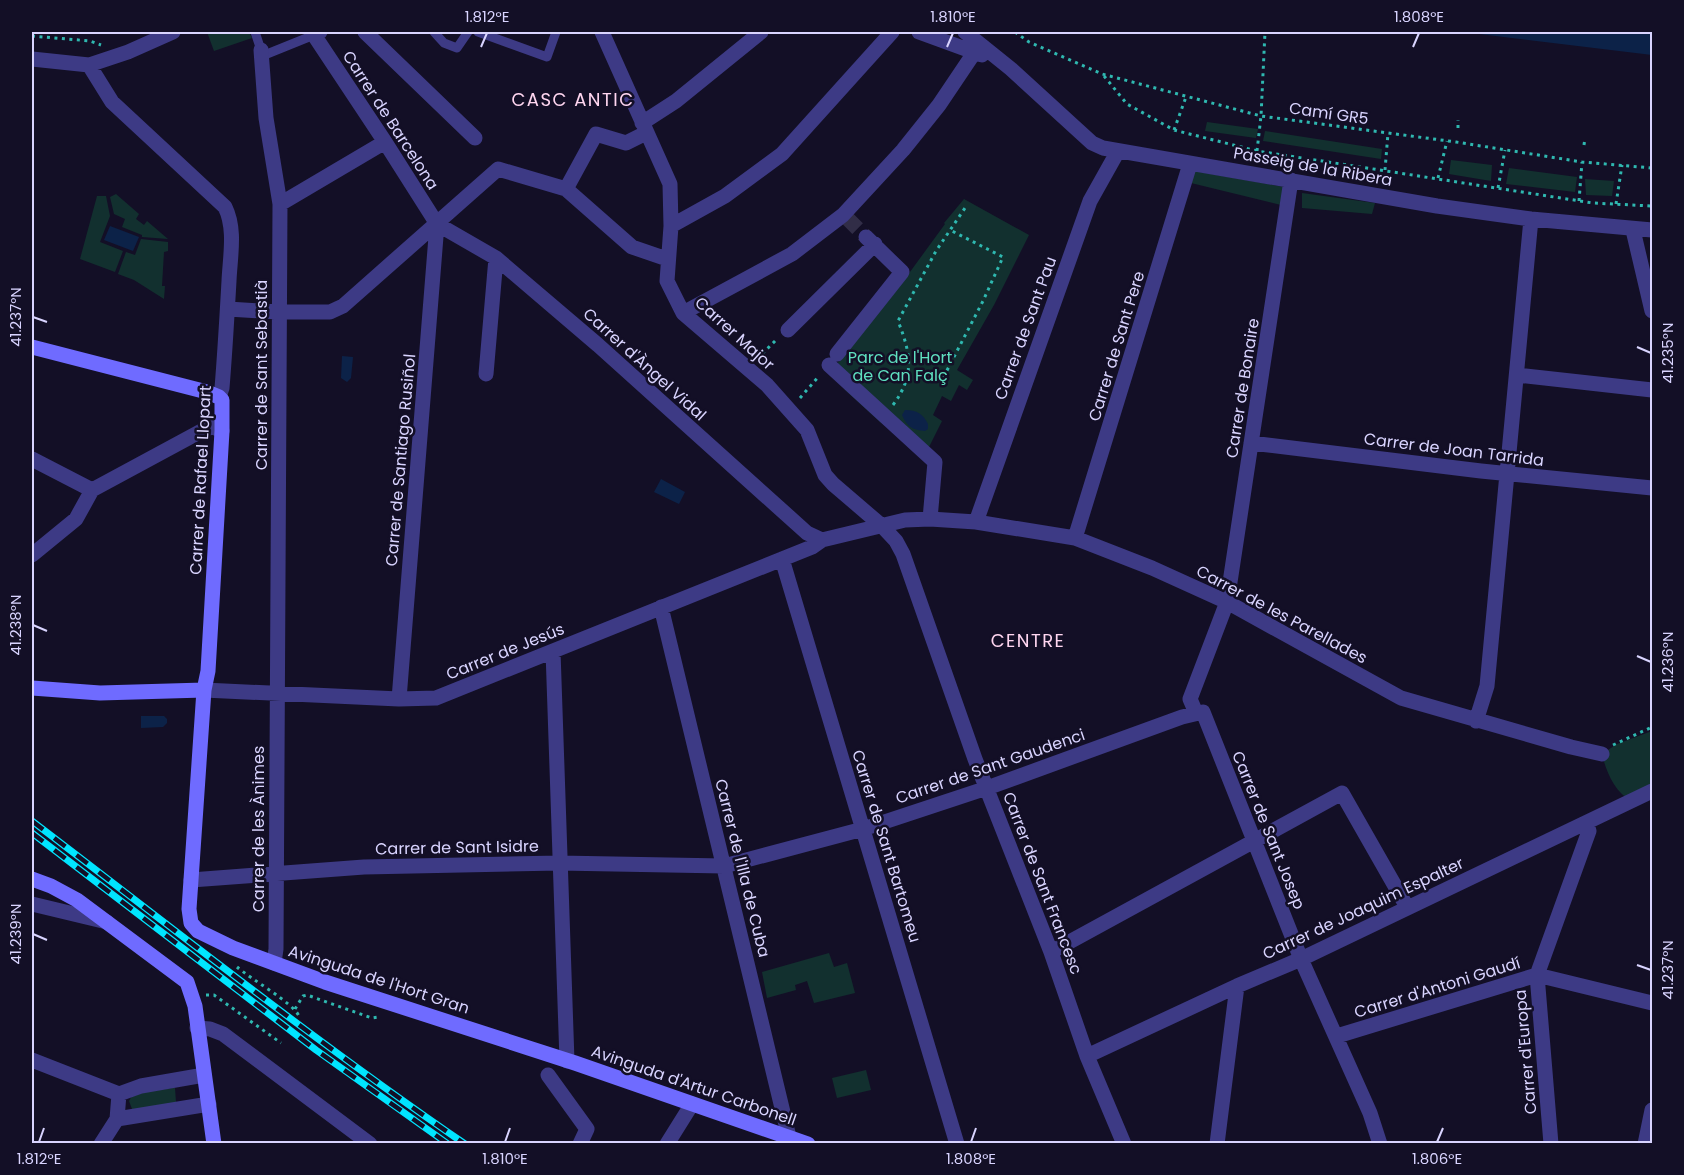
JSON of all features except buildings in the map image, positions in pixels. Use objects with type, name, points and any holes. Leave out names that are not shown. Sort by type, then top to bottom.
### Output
[{"type":"street","points":[[32,58],[89,65],[128,52],[173,32]]},
{"type":"street","points":[[365,32],[475,138]]},
{"type":"street","name":"Carrer Major","points":[[602,32],[670,184],[667,281],[683,313],[767,385],[807,430],[825,475],[882,526]]},
{"type":"street","points":[[566,189],[596,134],[626,143],[761,32]]},
{"type":"street","points":[[670,226],[724,196],[783,154],[892,32]]},
{"type":"street","name":"Passeig de la Ribera","points":[[919,32],[999,60]]},
{"type":"street","name":"Passeig de la Ribera","points":[[965,32],[1092,143],[1103,148],[1437,206],[1531,219],[1653,230]]},
{"type":"street","name":"Carrer de Barcelona","points":[[317,33],[437,224]]},
{"type":"street","name":"Carrer de Sant Sebastià","points":[[262,53],[266,118],[280,204],[277,695]]},
{"type":"street","points":[[683,313],[792,254],[845,217],[939,105],[974,53]]},
{"type":"street","name":"Carrer de Rafael Llopart","points":[[89,65],[112,102],[225,207],[231,231],[228,309],[222,388],[219,397],[223,405],[222,430],[208,671],[204,690],[189,917]]},
{"type":"street","points":[[280,204],[386,142]]},
{"type":"street","name":"Carrer de Sant Pau","points":[[976,522],[1090,201],[1118,151]]},
{"type":"street","name":"Carrer de Sant Pere","points":[[1075,538],[1190,164]]},
{"type":"street","points":[[228,309],[330,312],[343,306],[498,170],[566,189],[632,247],[667,260]]},
{"type":"street","name":"Carrer de Bonaire","points":[[1227,602],[1291,180]]},
{"type":"street","points":[[1476,721],[1487,686],[1531,219]]},
{"type":"street","name":"Carrer d'Àngel Vidal","points":[[437,224],[495,258],[598,345],[807,533],[822,540]]},
{"type":"street","name":"Carrer de Santiago Rusiñol","points":[[399,699],[437,224]]},
{"type":"street","points":[[1633,230],[1653,311]]},
{"type":"street","points":[[788,330],[871,241],[902,272],[833,359],[885,416],[935,462],[930,519]]},
{"type":"street","points":[[486,374],[495,258]]},
{"type":"street","points":[[32,346],[219,397]]},
{"type":"street","points":[[1517,375],[1653,390]]},
{"type":"street","points":[[32,555],[76,519],[92,490],[205,429],[213,427],[222,430]]},
{"type":"street","name":"Carrer de Joan Tarrida","points":[[1251,443],[1507,474],[1653,488]]},
{"type":"street","points":[[32,459],[92,490]]},
{"type":"street","name":"Carrer de les Parellades","points":[[882,526],[905,520],[930,519],[976,522],[1075,538],[1152,568],[1227,602],[1401,698],[1476,721],[1601,754]]},
{"type":"street","name":"Carrer de Jesús","points":[[204,690],[277,695],[436,698],[803,551],[822,540],[882,526]]},
{"type":"street","name":"Carrer de Sant Francesc","points":[[882,526],[896,541],[903,554],[971,748],[1051,952],[1087,1056],[1124,1143]]},
{"type":"street","name":"Carrer de Sant Bartomeu","points":[[782,559],[957,1143]]},
{"type":"street","points":[[1196,713],[1190,699],[1227,602]]},
{"type":"street","name":"Carrer de l'Illa de Cuba","points":[[661,607],[789,1137]]},
{"type":"street","points":[[553,651],[567,1061]]},
{"type":"street","points":[[32,688],[100,693],[204,690]]},
{"type":"street","name":"Carrer de les Ànimes","points":[[274,963],[276,949],[277,695]]},
{"type":"street","name":"Carrer de Sant Josep","points":[[1196,713],[1203,712],[1301,959],[1337,1036],[1370,1113],[1380,1143]]},
{"type":"street","name":"Carrer de Sant Gaudenci","points":[[724,866],[863,829],[987,788],[1196,713]]},
{"type":"street","name":"Carrer de Joaquim Espalter","points":[[1087,1056],[1237,986],[1301,959],[1653,791]]},
{"type":"street","points":[[1051,952],[1342,793],[1407,908]]},
{"type":"street","name":"Carrer d'Europa","points":[[1551,1143],[1537,975],[1589,831],[1587,824]]},
{"type":"street","name":"Carrer de Sant Isidre","points":[[191,880],[364,867],[559,863],[724,866]]},
{"type":"street","points":[[32,879],[64,892],[187,982],[194,999],[214,1143]]},
{"type":"street","points":[[32,904],[107,922]]},
{"type":"street","name":"Avinguda de l'Hort Gran","points":[[189,917],[193,927],[203,935],[274,963],[325,982],[567,1061]]},
{"type":"street","name":"Carrer d'Antoni Gaudí","points":[[1337,1036],[1537,975],[1653,1003]]},
{"type":"street","points":[[1217,1143],[1237,986]]},
{"type":"street","points":[[198,1028],[210,1029],[223,1034],[370,1143]]},
{"type":"street","points":[[32,1060],[119,1094],[141,1086],[204,1075]]},
{"type":"street","name":"Avinguda d'Artur Carbonell","points":[[567,1061],[808,1143]]},
{"type":"street","points":[[548,1075],[587,1129],[580,1143]]},
{"type":"street","points":[[101,1143],[117,1119],[119,1094]]},
{"type":"street","points":[[117,1119],[208,1104]]},
{"type":"street","points":[[667,1143],[692,1104]]},
{"type":"street","points":[[1645,1143],[1653,1110]]},
{"type":"lane","points":[[255,32],[262,53],[317,33]]},
{"type":"lane","points":[[434,32],[444,43],[457,48],[468,32]]},
{"type":"lane","points":[[478,32],[547,57],[556,32]]},
{"type":"path","name":"Camí GR5","points":[[1015,32],[1029,42],[1102,74],[1261,116],[1582,162],[1653,168]]},
{"type":"path","points":[[1257,151],[1265,32]]},
{"type":"path","points":[[32,36],[90,41],[105,46]]},
{"type":"path","points":[[1102,74],[1127,104],[1174,130],[1257,151],[1579,201],[1652,206],[1653,199]]},
{"type":"path","points":[[1174,130],[1186,97]]},
{"type":"path","points":[[1458,120],[1458,128]]},
{"type":"path","points":[[1385,170],[1388,133]]},
{"type":"path","points":[[1584,145],[1585,138]]},
{"type":"path","points":[[1438,178],[1447,141]]},
{"type":"path","points":[[1498,188],[1505,150]]},
{"type":"path","points":[[1579,201],[1582,162]]},
{"type":"path","points":[[1616,204],[1622,165]]},
{"type":"path","points":[[885,416],[899,396],[910,372],[908,346],[898,321],[936,252],[965,208]]},
{"type":"path","points":[[908,376],[942,380],[1003,257],[951,230]]},
{"type":"path","points":[[747,368],[788,330]]},
{"type":"path","points":[[1601,754],[1612,746],[1653,727]]},
{"type":"path","points":[[237,967],[296,1009],[299,1016]]},
{"type":"path","points":[[214,995],[281,1043]]},
{"type":"path","points":[[296,1009],[303,996],[307,995],[372,1018]]},
{"type":"green space","points":[[207,32],[249,32],[252,38],[214,51]]},
{"type":"green space","points":[[1207,122],[1258,129],[1256,138],[1205,131]]},
{"type":"green space","points":[[1265,131],[1382,149],[1381,159],[1263,141]]},
{"type":"green space","points":[[1451,160],[1492,165],[1491,181],[1449,174]]},
{"type":"green space","points":[[1509,168],[1577,177],[1575,192],[1506,184]]},
{"type":"green space","points":[[1194,171],[1284,187],[1281,205],[1191,183]]},
{"type":"green space","points":[[1585,179],[1614,181],[1612,196],[1586,195]]},
{"type":"green space","points":[[1302,193],[1375,203],[1372,214],[1302,208]]},
{"type":"green space","points":[[116,194],[139,214],[136,219],[144,225],[147,221],[168,239],[142,237],[122,227],[125,219],[114,214],[110,197]]},
{"type":"green space","points":[[97,196],[106,196],[110,216],[100,242],[123,251],[115,272],[80,259]]},
{"type":"green space","name":"Parc de l'Hort de Can Falç","points":[[964,199],[1029,235],[994,305],[957,370],[973,380],[967,390],[959,385],[951,401],[942,396],[933,415],[942,421],[928,449],[912,446],[880,422],[845,390],[831,371],[899,287],[944,223]]},
{"type":"green space","points":[[141,239],[168,242],[168,251],[164,252],[162,286],[165,286],[164,299],[134,280],[118,274],[126,252],[135,255]]},
{"type":"green space","points":[[1652,731],[1652,791],[1631,801],[1612,781],[1602,754],[1617,744]]},
{"type":"green space","points":[[829,953],[834,967],[847,963],[855,993],[814,1003],[807,981],[795,985],[796,990],[767,998],[762,972]]},
{"type":"green space","points":[[866,1070],[871,1090],[837,1098],[832,1078]]},
{"type":"green space","points":[[175,1088],[176,1102],[173,1104],[138,1111],[132,1109],[129,1101],[133,1094]]},
{"type":"water","points":[[1463,32],[1652,32],[1652,55]]},
{"type":"water","points":[[110,226],[139,237],[133,251],[104,240]]},
{"type":"water","points":[[342,356],[353,357],[351,378],[347,382],[341,378]]},
{"type":"water","points":[[905,410],[922,415],[928,424],[928,429],[921,431],[908,425],[902,415]]},
{"type":"water","points":[[661,479],[685,492],[679,504],[654,492]]},
{"type":"water","points":[[141,716],[164,716],[167,723],[163,727],[141,728]]},
{"type":"tunnel","points":[[847,218],[866,237]]},
{"type":"railway","points":[[32,821],[300,1026],[465,1144]]},
{"type":"railway","points":[[32,833],[316,1050],[448,1144]]},
{"type":"district","name":"CASC ANTIC","points":[[573,100]]},
{"type":"district","name":"CENTRE","points":[[1028,641]]}]
